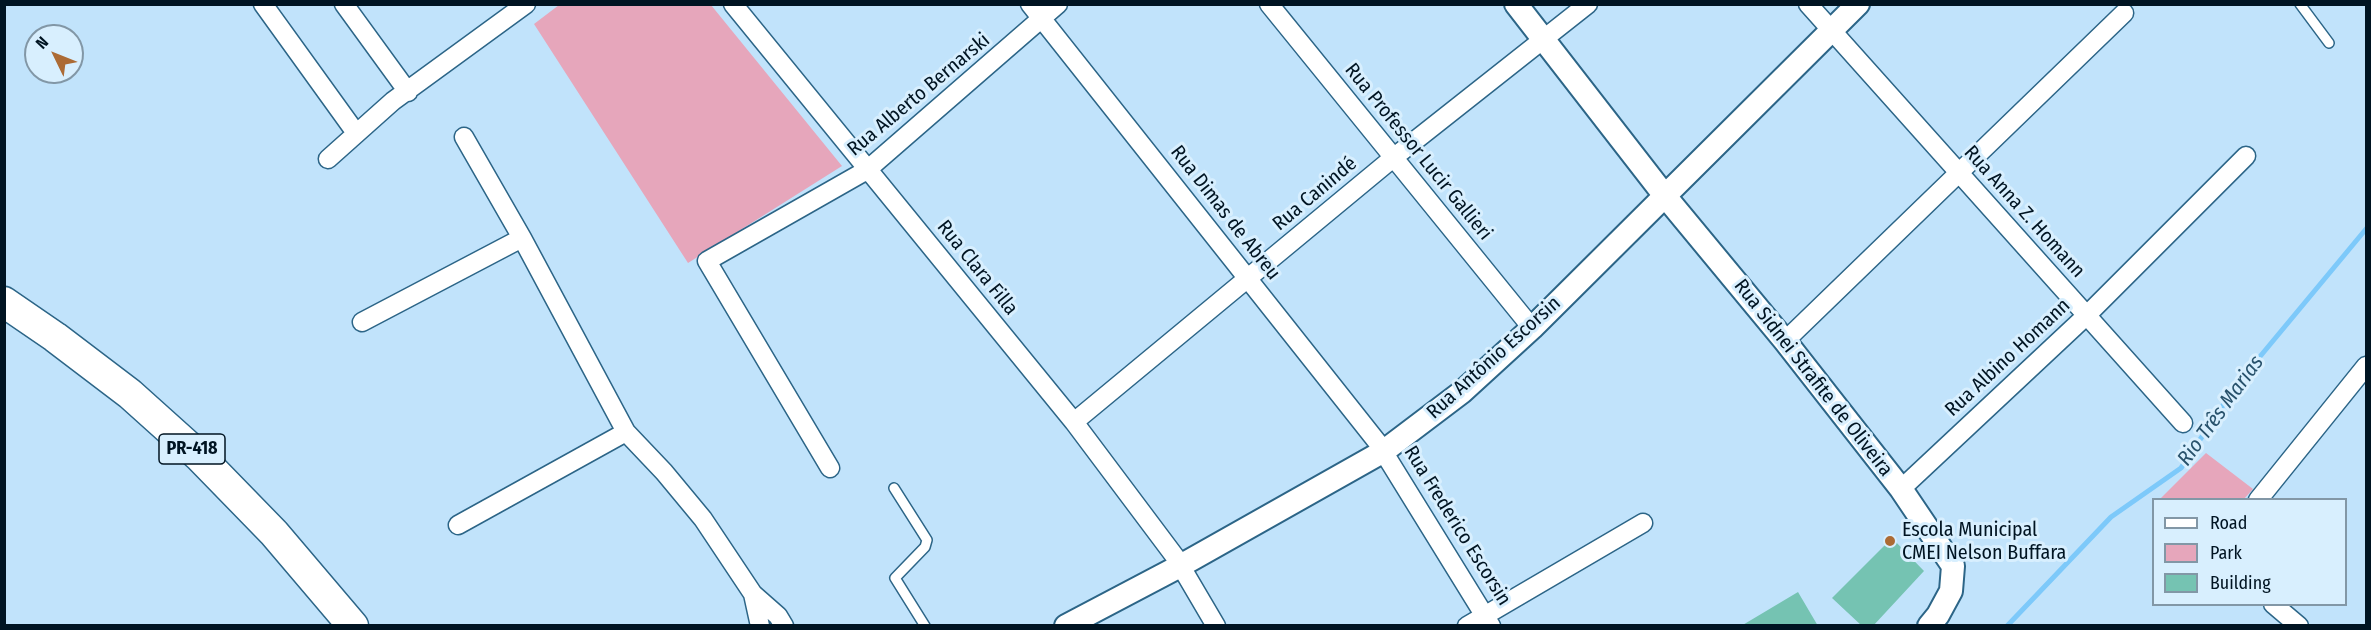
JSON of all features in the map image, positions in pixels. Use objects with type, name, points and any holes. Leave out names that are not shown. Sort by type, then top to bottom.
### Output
[{"type":"highway","name":"PR-418","points":[[4,302],[105,374],[200,456],[274,533],[353,626]]},
{"type":"street","points":[[263,4],[356,133]]},
{"type":"street","points":[[344,4],[408,92]]},
{"type":"street","points":[[328,159],[393,100],[408,92],[526,4]]},
{"type":"street","name":"Rua Clara Filla","points":[[733,4],[1074,422],[1180,566],[1216,626]]},
{"type":"street","name":"Rua Dimas de Abreu","points":[[1030,4],[1384,450]]},
{"type":"street","name":"Rua Alberto Bernarski","points":[[830,468],[707,261],[867,170],[1058,4]]},
{"type":"street","name":"Rua Professor Lucir Gallieri","points":[[1269,4],[1532,328]]},
{"type":"street","name":"Rua Sidnei Strafite de Oliveira","points":[[1516,4],[1665,196],[1785,341],[1900,489],[1953,566],[1951,591],[1929,626]]},
{"type":"street","name":"Rua Canindé","points":[[1074,422],[1393,158],[1588,4]]},
{"type":"street","name":"Rua Anna Z. Homann","points":[[1808,4],[2183,423]]},
{"type":"street","name":"Rua Antônio Escorsin","points":[[1066,626],[1180,566],[1384,450],[1462,392],[1532,328],[1858,4]]},
{"type":"street","points":[[1785,341],[2124,13]]},
{"type":"street","points":[[464,137],[522,238],[626,432],[664,472],[703,519],[753,594],[781,621]]},
{"type":"street","name":"Rua Albino Homann","points":[[1900,489],[2087,315],[2246,156]]},
{"type":"street","points":[[362,322],[522,238]]},
{"type":"street","points":[[2260,498],[2367,366]]},
{"type":"street","points":[[458,525],[626,432]]},
{"type":"street","name":"Rua Frederico Escorsin","points":[[1384,450],[1488,620]]},
{"type":"street","points":[[1467,626],[1488,620],[1643,523]]},
{"type":"street","points":[[753,594],[758,625],[781,621]]},
{"type":"street","points":[[2275,606],[2299,626]]},
{"type":"lane","points":[[2300,4],[2329,43]]},
{"type":"lane","points":[[894,488],[927,540],[925,547],[895,578],[925,626]]},
{"type":"green space","points":[[559,5],[711,5],[842,166],[688,263],[534,24]]},
{"type":"green space","points":[[2206,453],[2253,489],[2245,498],[2161,498]]},
{"type":"building","points":[[1892,538],[1924,571],[1873,626],[1862,626],[1832,598]]},
{"type":"building","points":[[1798,592],[1818,626],[1741,626]]},
{"type":"waterway","name":"Rio Três Marias","points":[[2007,626],[2111,517],[2181,468],[2238,383],[2366,229]]},
{"type":"place","name":"Escola Municipal CMEI Nelson Buffara","points":[[1890,541]]}]
